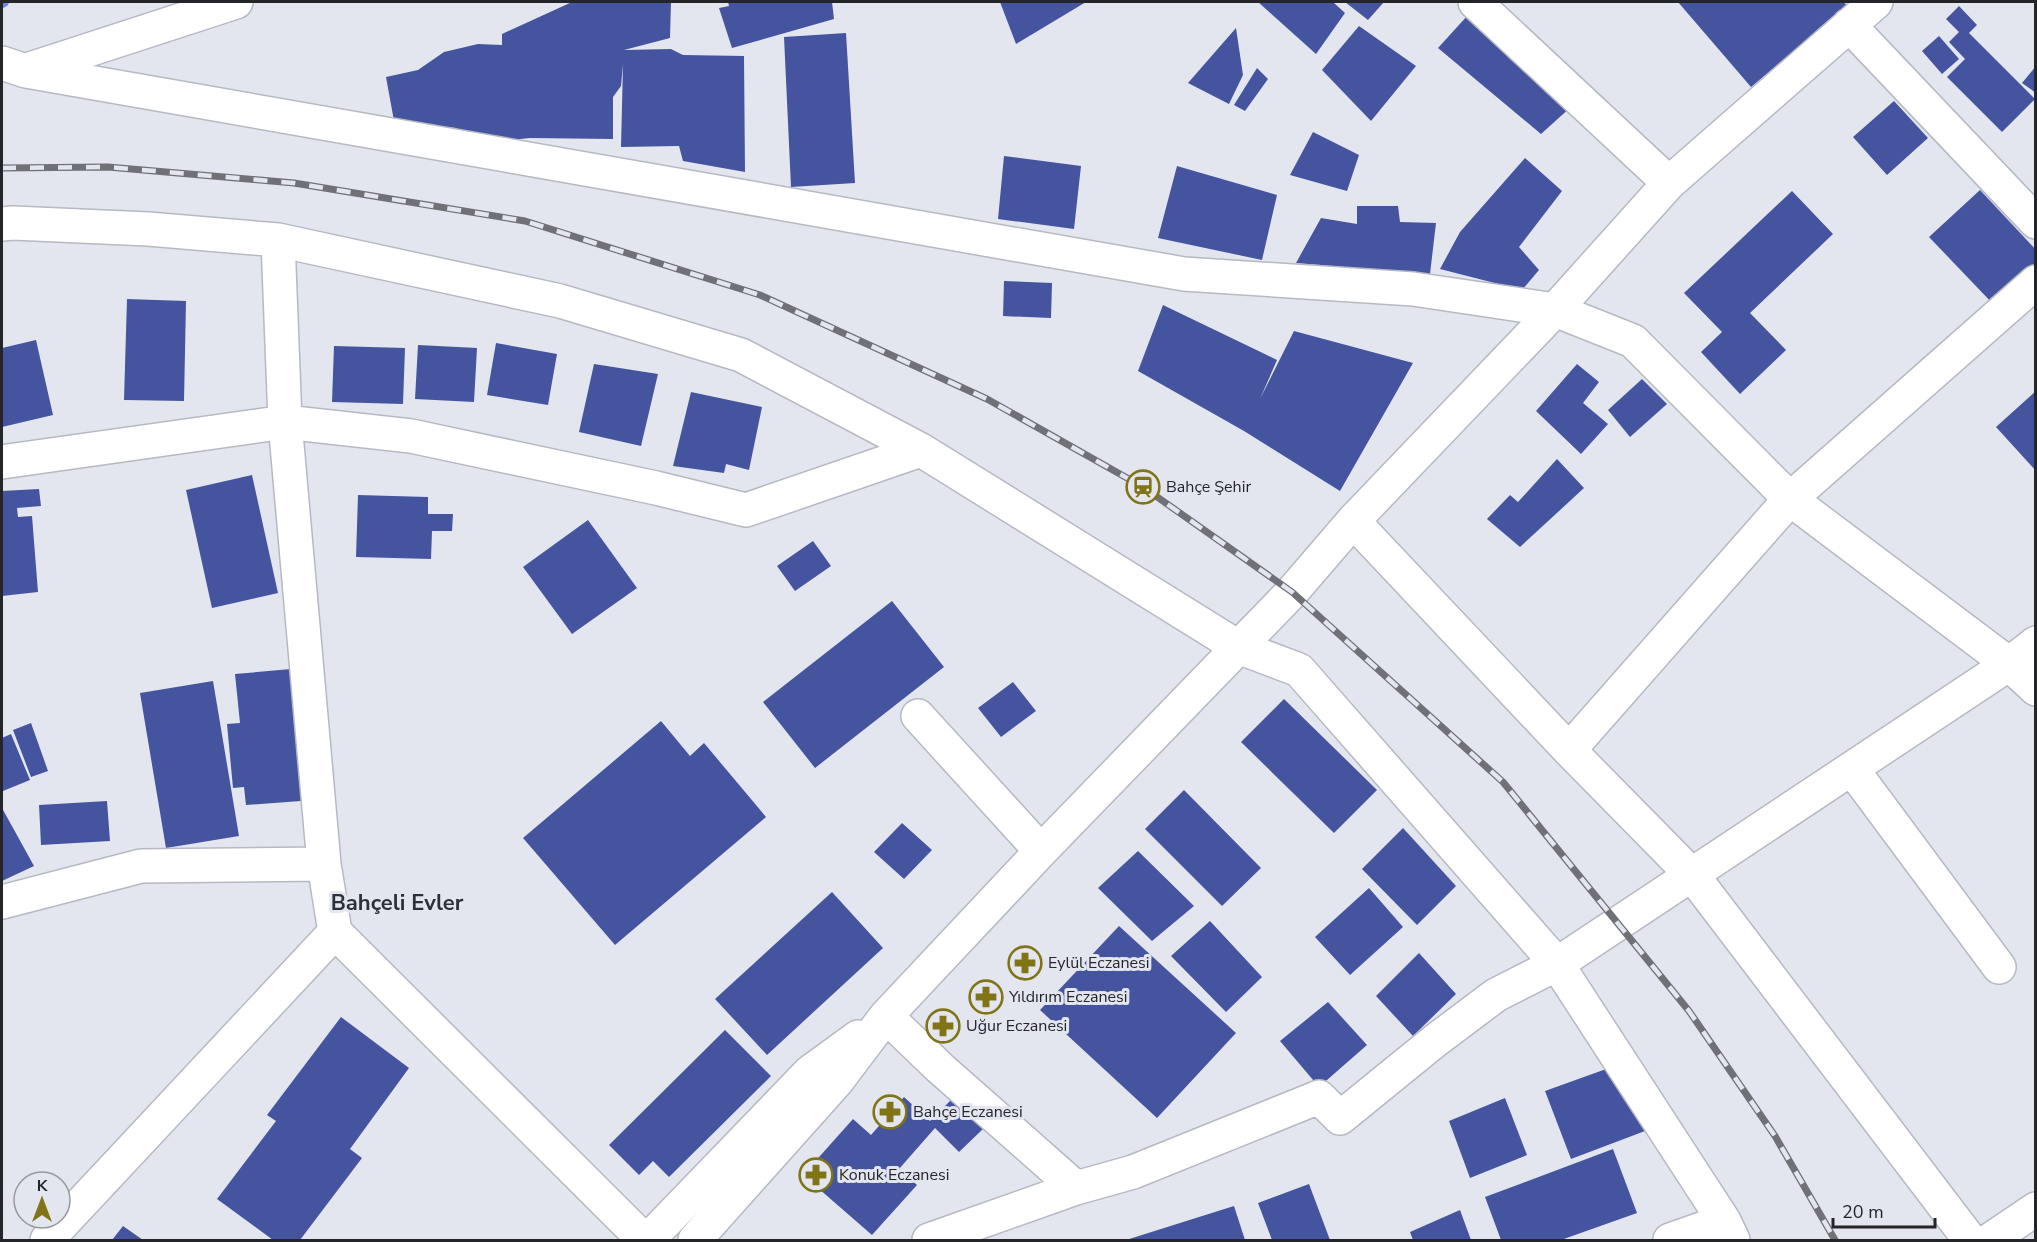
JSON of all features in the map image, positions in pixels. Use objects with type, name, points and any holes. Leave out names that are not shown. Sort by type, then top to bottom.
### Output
[{"type":"street","points":[[14,67],[236,2]]},
{"type":"street","points":[[1475,2],[1669,183]]},
{"type":"street","points":[[695,1240],[837,1081],[886,1016],[1041,851],[1292,592],[1353,521],[1555,310],[1669,183],[1876,2]]},
{"type":"street","points":[[1849,25],[2036,222]]},
{"type":"street","points":[[14,67],[1184,274],[1413,289],[1555,310],[1633,341],[1790,498],[2009,664],[2036,689]]},
{"type":"street","points":[[2,224],[148,229],[278,240],[560,301],[741,355],[921,450],[1238,647],[1299,670],[1557,964],[1729,1231],[1670,1240]]},
{"type":"street","points":[[278,240],[285,422],[324,864],[335,932],[646,1240],[810,1072],[886,1016]]},
{"type":"street","points":[[1569,750],[1790,498],[2036,282]]},
{"type":"street","points":[[2,462],[285,422],[411,436],[657,488],[746,510],[921,450]]},
{"type":"street","points":[[1353,521],[1569,750],[1693,876],[1970,1240]]},
{"type":"street","points":[[929,1240],[1076,1188],[1133,1172],[1318,1097],[1340,1118],[1436,1040],[1496,995],[1557,964],[1693,876],[2009,664],[2036,643]]},
{"type":"street","points":[[918,716],[1041,851]]},
{"type":"street","points":[[1852,769],[1999,967]]},
{"type":"street","points":[[2,902],[141,866],[324,864]]},
{"type":"street","points":[[47,1240],[335,932]]},
{"type":"street","points":[[886,1016],[940,1068],[1076,1188]]},
{"type":"street","points":[[1990,1240],[2036,1209]]},
{"type":"building","points":[[572,2],[671,2],[670,38],[624,50],[671,49],[683,55],[744,56],[745,172],[683,161],[679,146],[621,147],[623,64],[621,86],[613,97],[613,139],[530,138],[481,143],[456,128],[394,121],[386,77],[418,70],[444,52],[478,44],[502,45],[502,34]]},
{"type":"building","points":[[728,2],[832,2],[834,19],[732,48],[719,8],[729,6]]},
{"type":"building","points":[[1000,2],[1086,2],[1016,44]]},
{"type":"building","points":[[1258,2],[1333,2],[1345,13],[1316,54]]},
{"type":"building","points":[[1345,2],[1384,2],[1368,20]]},
{"type":"building","points":[[1678,2],[1843,2],[1848,6],[1751,87]]},
{"type":"building","points":[[1959,6],[1977,25],[1969,33],[2035,99],[2002,132],[1947,77],[1965,59],[1949,42],[1959,32],[1946,19]]},
{"type":"building","points":[[1468,15],[1572,106],[1541,134],[1438,48]]},
{"type":"building","points":[[1359,26],[1416,66],[1371,121],[1322,70]]},
{"type":"building","points":[[1236,28],[1243,75],[1229,104],[1188,83]]},
{"type":"building","points":[[846,33],[855,183],[791,187],[784,37]]},
{"type":"building","points":[[1939,36],[1959,59],[1942,74],[1922,51]]},
{"type":"building","points":[[2036,66],[2036,93],[2022,83]]},
{"type":"building","points":[[1257,68],[1268,79],[1245,111],[1234,105]]},
{"type":"building","points":[[1894,101],[1928,138],[1887,175],[1853,137]]},
{"type":"building","points":[[1313,132],[1359,155],[1347,191],[1290,175]]},
{"type":"building","points":[[1004,156],[1081,166],[1074,229],[998,219]]},
{"type":"building","points":[[1525,158],[1562,191],[1519,247],[1539,270],[1522,290],[1440,269],[1460,232]]},
{"type":"building","points":[[1177,166],[1277,195],[1262,260],[1158,238]]},
{"type":"building","points":[[1980,190],[2036,250],[2036,268],[1995,306],[1929,237]]},
{"type":"building","points":[[1792,191],[1833,234],[1750,313],[1786,350],[1740,394],[1701,352],[1722,332],[1684,293]]},
{"type":"building","points":[[1357,206],[1398,206],[1400,222],[1436,223],[1430,274],[1296,263],[1321,218],[1357,224]]},
{"type":"building","points":[[1004,281],[1052,283],[1051,318],[1003,316]]},
{"type":"building","points":[[127,299],[186,301],[184,401],[124,400]]},
{"type":"building","points":[[1163,305],[1277,360],[1260,399],[1294,331],[1413,363],[1340,491],[1244,431],[1138,371]]},
{"type":"building","points":[[36,340],[53,415],[2,427],[2,348]]},
{"type":"building","points":[[496,343],[557,354],[548,405],[487,395]]},
{"type":"building","points":[[418,345],[477,348],[474,402],[415,399]]},
{"type":"building","points":[[334,346],[405,348],[403,404],[332,402]]},
{"type":"building","points":[[594,364],[658,374],[641,446],[579,432]]},
{"type":"building","points":[[1577,364],[1599,382],[1583,403],[1608,424],[1581,454],[1536,411]]},
{"type":"building","points":[[1642,379],[1667,404],[1630,437],[1608,410]]},
{"type":"building","points":[[2036,391],[2036,471],[1996,427]]},
{"type":"building","points":[[691,392],[762,407],[749,470],[726,464],[724,473],[673,466]]},
{"type":"building","points":[[1557,459],[1584,488],[1520,547],[1487,519],[1510,495],[1518,502]]},
{"type":"building","points":[[252,475],[278,593],[212,608],[186,490]]},
{"type":"building","points":[[39,489],[41,506],[17,508],[18,517],[32,516],[38,592],[2,596],[2,491]]},
{"type":"building","points":[[358,495],[428,497],[428,514],[453,514],[452,531],[432,531],[431,559],[356,557]]},
{"type":"building","points":[[588,520],[637,588],[572,634],[523,567]]},
{"type":"building","points":[[813,541],[831,566],[795,591],[777,566]]},
{"type":"building","points":[[892,601],[944,667],[815,768],[763,702]]},
{"type":"building","points":[[291,669],[314,800],[246,805],[244,787],[233,788],[227,724],[240,723],[235,674]]},
{"type":"building","points":[[213,681],[239,836],[166,848],[140,693]]},
{"type":"building","points":[[1013,682],[1036,711],[1001,737],[978,708]]},
{"type":"building","points":[[1284,699],[1377,790],[1334,833],[1241,742]]},
{"type":"building","points":[[661,721],[690,756],[704,743],[766,817],[615,945],[523,838]]},
{"type":"building","points":[[31,723],[48,771],[31,777],[13,730]]},
{"type":"building","points":[[11,734],[30,780],[3,791],[2,738]]},
{"type":"building","points":[[1184,790],[1261,868],[1222,906],[1145,829]]},
{"type":"building","points":[[107,801],[110,841],[41,845],[39,805]]},
{"type":"building","points":[[2,808],[34,866],[2,881]]},
{"type":"building","points":[[902,823],[932,850],[904,879],[874,852]]},
{"type":"building","points":[[1403,828],[1456,886],[1417,925],[1362,869]]},
{"type":"building","points":[[1138,851],[1194,906],[1152,941],[1098,888]]},
{"type":"building","points":[[1369,888],[1403,927],[1350,975],[1315,937]]},
{"type":"building","points":[[832,892],[883,948],[767,1055],[715,999]]},
{"type":"building","points":[[1210,921],[1262,977],[1226,1012],[1171,956]]},
{"type":"building","points":[[1119,926],[1236,1033],[1157,1118],[1040,1010]]},
{"type":"building","points":[[1419,953],[1456,994],[1413,1036],[1376,996]]},
{"type":"building","points":[[1328,1002],[1367,1045],[1319,1087],[1280,1041]]},
{"type":"building","points":[[341,1017],[409,1068],[350,1149],[362,1158],[300,1240],[273,1240],[217,1199],[276,1121],[267,1115]]},
{"type":"building","points":[[725,1030],[771,1076],[669,1177],[653,1161],[639,1175],[609,1145]]},
{"type":"building","points":[[1620,1064],[1645,1131],[1571,1159],[1545,1091]]},
{"type":"building","points":[[904,1097],[930,1121],[954,1097],[984,1128],[959,1152],[935,1128],[899,1169],[917,1185],[872,1235],[803,1175],[853,1119],[871,1135]]},
{"type":"building","points":[[1505,1098],[1527,1155],[1470,1178],[1449,1121]]},
{"type":"building","points":[[1613,1149],[1637,1213],[1561,1240],[1501,1240],[1485,1197]]},
{"type":"building","points":[[1309,1184],[1330,1240],[1272,1240],[1258,1203]]},
{"type":"building","points":[[1234,1206],[1245,1240],[1126,1240]]},
{"type":"building","points":[[1460,1210],[1471,1240],[1413,1240],[1410,1232]]},
{"type":"building","points":[[123,1226],[143,1240],[112,1240]]},
{"type":"railway","points":[[2,168],[108,167],[294,183],[525,221],[760,295],[987,399],[1143,487],[1292,592],[1503,782],[1689,1011],[1775,1136],[1835,1240]]},
{"type":"place","name":"Bahçe Şehir","points":[[1143,487]]},
{"type":"place","name":"Eylül Eczanesi","points":[[1025,963]]},
{"type":"place","name":"Yıldırım Eczanesi","points":[[986,997]]},
{"type":"place","name":"Uğur Eczanesi","points":[[943,1026]]},
{"type":"place","name":"Bahçe Eczanesi","points":[[890,1112]]},
{"type":"place","name":"Konuk Eczanesi","points":[[816,1175]]},
{"type":"district","name":"Bahçeli Evler","points":[[397,903]]}]
